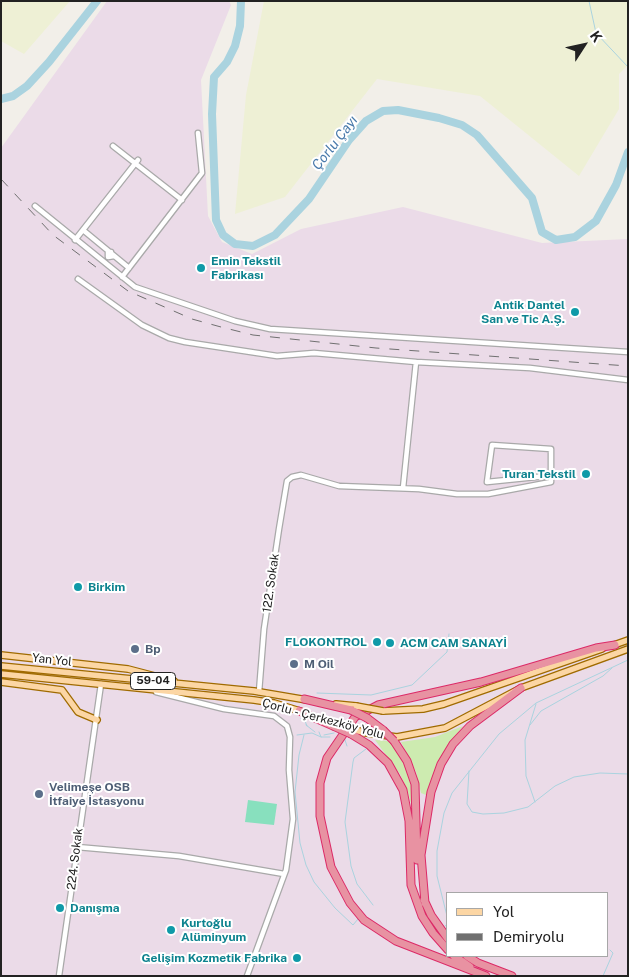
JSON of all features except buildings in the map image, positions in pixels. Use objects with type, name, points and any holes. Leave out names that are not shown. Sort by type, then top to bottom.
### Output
[{"type":"highway","points":[[486,976],[396,941],[364,920],[350,903],[331,868],[320,816],[320,783],[325,763],[332,748],[355,717],[378,705],[481,682],[581,652],[615,645]]},
{"type":"highway","points":[[425,903],[421,855],[429,799],[441,764],[453,744],[470,726],[521,688]]},
{"type":"highway","points":[[304,700],[353,708],[383,730],[394,741],[407,761],[415,784],[418,876],[425,903],[446,936]]},
{"type":"highway","points":[[299,711],[351,731],[383,758],[397,776],[403,790],[409,821],[410,885],[427,924],[446,948]]},
{"type":"highway","points":[[455,957],[467,966],[492,976]]},
{"type":"highway","points":[[469,957],[478,963],[512,976]]},
{"type":"main road","name":"Çorlu - Çerkezköy Yolu","points":[[353,708],[383,711],[423,709],[444,704],[628,640]]},
{"type":"main road","name":"Çorlu - Çerkezköy Yolu","points":[[351,731],[384,736],[430,732],[460,722],[521,688],[628,649]]},
{"type":"main road","name":"Yan Yol","points":[[1,655],[103,666],[148,674],[188,685]]},
{"type":"main road","name":"Çorlu - Çerkezköy Yolu","points":[[1,666],[259,692],[304,700]]},
{"type":"main road","points":[[102,684],[103,666]]},
{"type":"main road","name":"Çorlu - Çerkezköy Yolu","points":[[1,674],[260,701],[299,711]]},
{"type":"main road","points":[[1,682],[62,690],[78,712],[97,720]]},
{"type":"street","points":[[122,277],[202,173],[198,133]]},
{"type":"street","points":[[112,146],[136,161],[182,200]]},
{"type":"street","points":[[75,240],[136,161]]},
{"type":"street","points":[[35,206],[135,287],[235,321],[270,328],[628,352]]},
{"type":"street","points":[[83,230],[110,252],[108,252],[108,257],[114,256],[129,268]]},
{"type":"street","points":[[78,280],[142,325],[169,338],[185,342],[277,356],[314,353],[416,362],[530,368],[628,380]]},
{"type":"street","points":[[416,362],[404,488],[457,494],[488,494],[551,482],[551,474],[551,449],[492,445],[487,482],[551,474]]},
{"type":"street","name":"122. Sokak","points":[[259,692],[264,629],[287,481],[292,477],[301,475],[339,486],[404,488]]},
{"type":"street","name":"224. Sokak","points":[[59,976],[102,684]]},
{"type":"street","points":[[140,689],[224,709],[274,716],[287,726],[290,737],[289,770],[293,819],[284,874],[247,976]]},
{"type":"street","points":[[77,847],[179,856],[284,874]]},
{"type":"shaded area","points":[[107,1],[229,1],[231,5],[201,80],[208,216],[222,242],[252,254],[301,229],[403,207],[542,243],[628,239],[628,976],[1,976],[1,148]]},
{"type":"green space","points":[[1,1],[70,1],[24,54],[1,41]]},
{"type":"green space","points":[[264,1],[628,1],[628,65],[619,74],[619,109],[579,176],[480,96],[377,79],[285,197],[235,214],[246,95]]},
{"type":"green space","points":[[463,726],[442,755],[426,795],[421,793],[416,772],[401,742],[435,737]]},
{"type":"green space","points":[[375,740],[389,741],[403,761],[412,788],[413,812],[408,792],[400,774]]},
{"type":"green space","points":[[248,800],[277,804],[274,825],[245,822]]},
{"type":"waterway","name":"Çorlu Çayı","points":[[1,99],[13,96],[27,86],[49,62],[97,1]]},
{"type":"waterway","name":"Çorlu Çayı","points":[[241,1],[240,26],[235,46],[227,62],[214,77],[212,114],[216,220],[223,235],[235,244],[253,246],[275,235],[309,199],[349,140],[366,121],[383,111],[398,110],[439,118],[462,125],[477,135],[532,198],[542,232],[556,240],[575,237],[596,221],[616,185],[628,152]]},
{"type":"waterway","points":[[589,1],[596,33],[628,67]]},
{"type":"waterway","points":[[317,693],[371,695],[412,685],[447,652],[449,634]]},
{"type":"waterway","points":[[446,912],[437,876],[437,851],[444,813],[452,793],[499,734],[536,703],[628,660]]},
{"type":"waterway","points":[[530,725],[541,711],[603,676],[612,668]]},
{"type":"waterway","points":[[535,802],[526,776],[525,740],[536,704]]},
{"type":"waterway","points":[[301,719],[305,721],[307,726]]},
{"type":"waterway","points":[[306,725],[315,732]]},
{"type":"waterway","points":[[319,732],[321,737],[330,737]]},
{"type":"waterway","points":[[297,735],[312,733],[321,737]]},
{"type":"waterway","points":[[324,735],[334,733]]},
{"type":"waterway","points":[[304,735],[299,755],[295,792],[300,843],[306,865],[314,882],[335,908],[353,925],[358,919]]},
{"type":"waterway","points":[[344,737],[347,746]]},
{"type":"waterway","points":[[366,749],[354,758],[345,822],[351,866],[357,884],[373,905]]},
{"type":"waterway","points":[[469,771],[467,804],[472,812],[483,814],[504,813],[528,807],[555,786],[574,777],[600,773],[628,774]]},
{"type":"waterway","points":[[603,976],[613,953],[610,950]]},
{"type":"railway","points":[[1,179],[53,235],[128,291],[192,319],[253,335],[376,348],[628,366]]},
{"type":"place","name":"Emin Tekstil Fabrikası","points":[[201,268]]},
{"type":"place","name":"Antik Dantel San ve Tic A.Ş.","points":[[575,312]]},
{"type":"place","name":"Turan Tekstil","points":[[586,474]]},
{"type":"place","name":"Birkim","points":[[78,587]]},
{"type":"place","name":"FLOKONTROL","points":[[377,642]]},
{"type":"place","name":"ACM CAM SANAYİ","points":[[390,643]]},
{"type":"place","name":"Bp","points":[[135,649]]},
{"type":"place","name":"M Oil","points":[[294,664]]},
{"type":"place","name":"Velimeşe OSB İtfaiye İstasyonu","points":[[39,794]]},
{"type":"place","name":"Danışma","points":[[60,908]]},
{"type":"place","name":"Kurtoğlu Alüminyum","points":[[171,930]]},
{"type":"place","name":"Gelişim Kozmetik Fabrika","points":[[297,958]]}]
